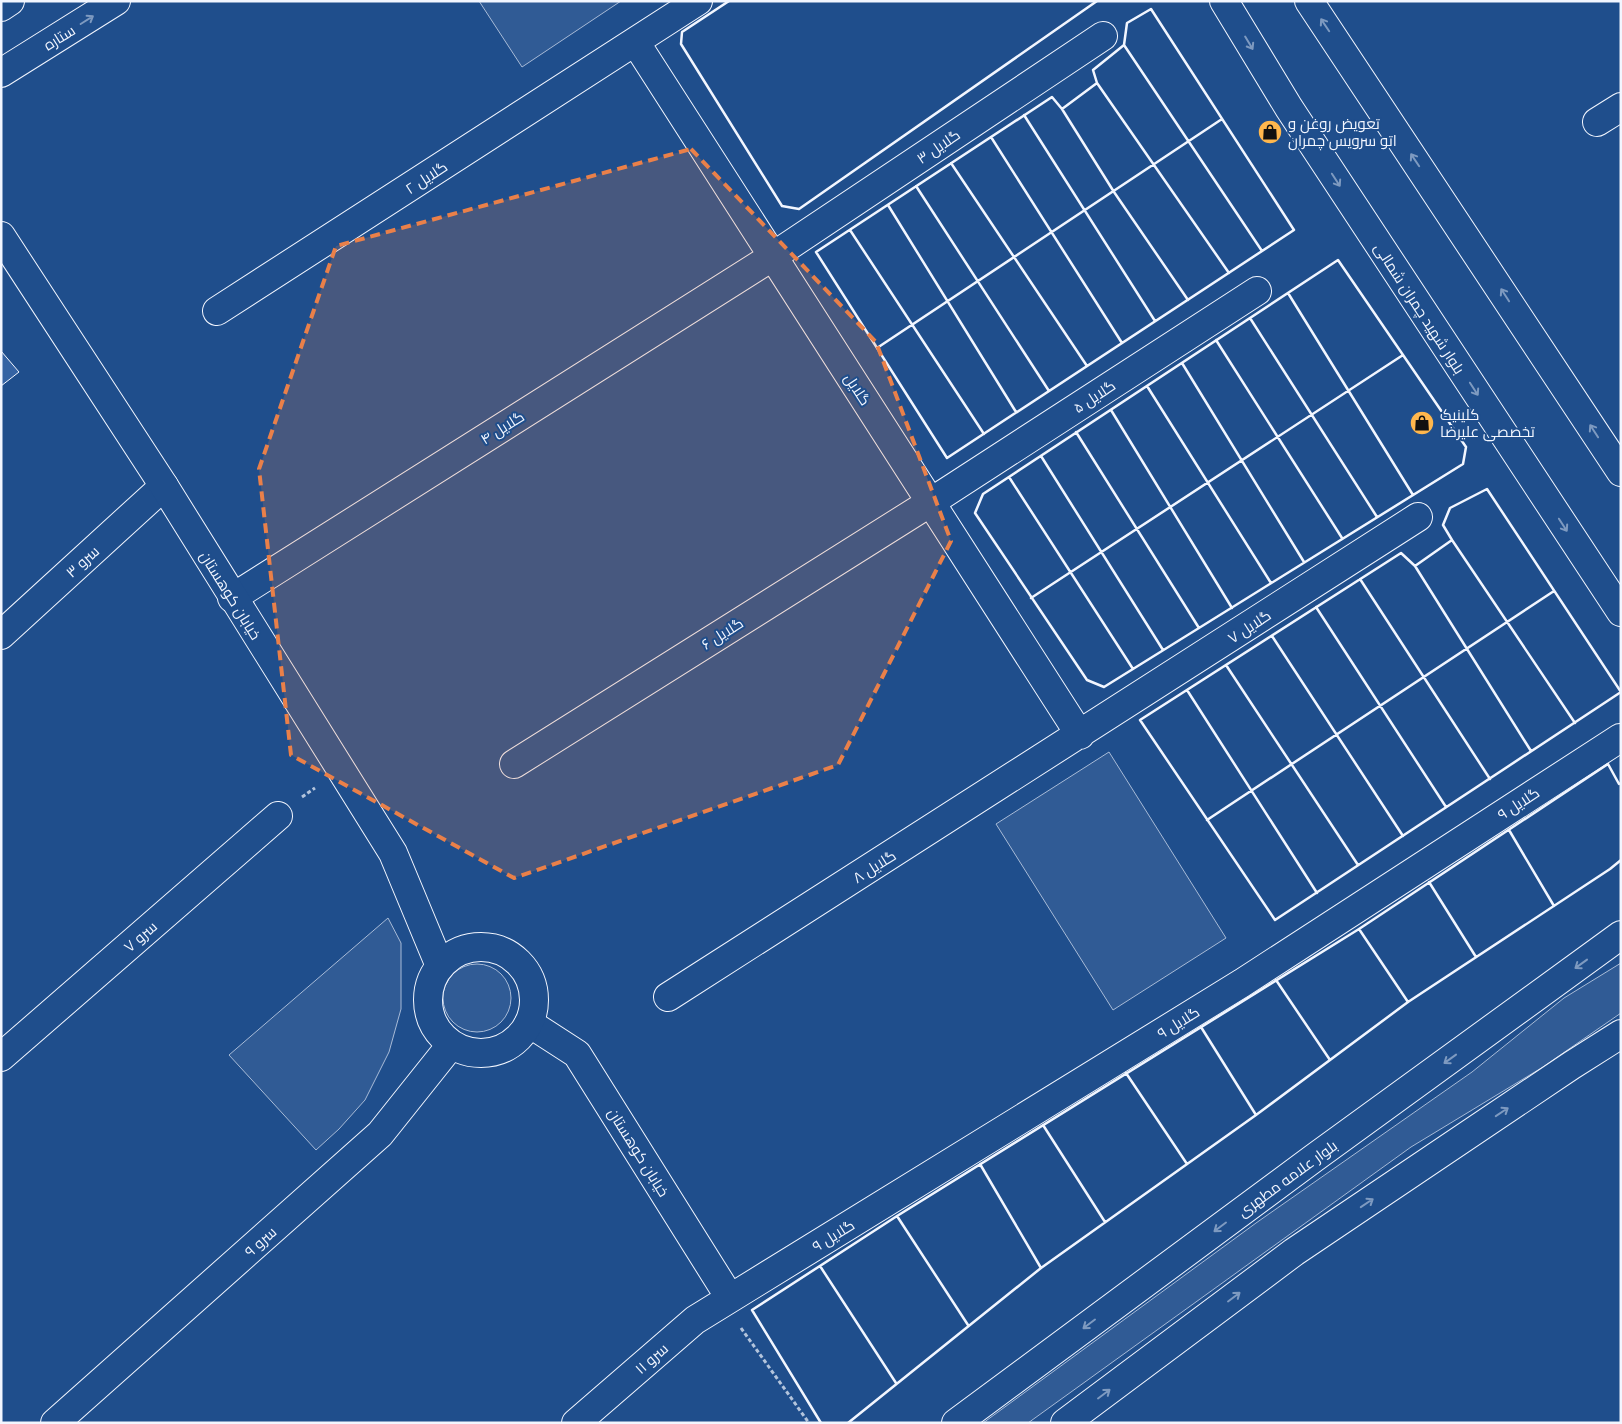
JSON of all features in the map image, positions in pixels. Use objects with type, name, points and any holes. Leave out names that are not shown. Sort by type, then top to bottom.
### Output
[{"type":"street","points":[[1,7],[10,1]]},
{"type":"street","name":"ستاره","points":[[1,74],[116,1]]},
{"type":"street","name":"گلایل ۲","points":[[217,311],[636,43],[698,1]]},
{"type":"street","name":"بلوار شهید چمران شمالی","points":[[1224,1],[1289,108],[1621,612]]},
{"type":"street","points":[[1309,1],[1621,472]]},
{"type":"street","name":"گلایل ۳","points":[[772,257],[1103,36]]},
{"type":"street","name":"گلایل","points":[[636,43],[1080,735]]},
{"type":"street","points":[[1597,122],[1621,107]]},
{"type":"street","name":"خیابان کوهستان","points":[[1,236],[164,486],[232,598],[393,853],[440,966]]},
{"type":"street","name":"گلایل ۴","points":[[232,598],[772,257]]},
{"type":"street","name":"گلایل ۵","points":[[931,502],[1257,291]]},
{"type":"street","name":"سرو ۳","points":[[1,635],[164,486]]},
{"type":"street","name":"گلایل ۶","points":[[514,764],[931,502]]},
{"type":"street","name":"گلایل ۷","points":[[1080,735],[1418,517]]},
{"type":"street","name":"گلایل ۸","points":[[668,997],[1080,735]]},
{"type":"street","name":"گلایل ۹","points":[[727,1300],[1242,983],[1620,738]]},
{"type":"street","name":"سرو ۷","points":[[1,1057],[278,816]]},
{"type":"street","name":"بلوار علامه مطهری","points":[[956,1423],[1322,1152],[1621,935]]},
{"type":"street","points":[[486,946],[503,951],[517,960],[528,973],[534,989],[534,1007],[530,1023],[519,1038],[504,1049],[486,1054],[468,1052],[451,1045],[438,1033],[430,1017],[427,999],[431,981],[440,966],[453,954],[469,948],[486,946]]},
{"type":"street","name":"خیابان کوهستان","points":[[530,1023],[577,1054],[727,1300]]},
{"type":"street","points":[[1065,1423],[1294,1252],[1614,1043]]},
{"type":"street","name":"سرو ۹","points":[[55,1423],[380,1134],[451,1045]]},
{"type":"street","name":"سرو ۱۱","points":[[576,1423],[694,1320],[727,1300]]},
{"type":"path","points":[[278,816],[340,769]]},
{"type":"path","points":[[727,1300],[809,1423]]},
{"type":"highlighted area","points":[[691,149],[876,342],[951,541],[838,765],[514,878],[291,755],[259,469],[336,246]]},
{"type":"shaded area","points":[[479,1],[621,1],[522,67]]},
{"type":"shaded area","points":[[1109,752],[1226,938],[1113,1010],[996,824]]},
{"type":"shaded area","points":[[388,918],[401,943],[401,1009],[389,1052],[365,1100],[339,1129],[316,1150],[229,1055]]},
{"type":"shaded area","points":[[1621,963],[1621,1013],[1543,1067],[1411,1147],[1028,1423],[983,1423],[1256,1223],[1472,1072],[1564,998]]},
{"type":"shaded area","points":[[477,964],[490,967],[501,974],[508,985],[511,998],[508,1011],[501,1022],[490,1029],[477,1032],[464,1029],[453,1022],[446,1011],[443,998],[446,985],[453,974],[464,967]]},
{"type":"building","points":[[1,351],[19,372],[1,386]]},
{"type":"wall","points":[[729,1],[682,32],[681,44],[782,206],[799,209],[1097,1]]},
{"type":"wall","points":[[1151,9],[1294,230],[947,458],[816,252],[1052,97],[1062,109],[1097,83],[1093,70],[1124,45],[1127,23],[1151,9]]},
{"type":"wall","points":[[1124,45],[1262,251]]},
{"type":"wall","points":[[1097,83],[1229,273]]},
{"type":"wall","points":[[1062,109],[1114,192],[1188,300]]},
{"type":"wall","points":[[1024,115],[1155,321]]},
{"type":"wall","points":[[877,348],[1222,119]]},
{"type":"wall","points":[[991,137],[1122,343]]},
{"type":"wall","points":[[951,163],[1087,366]]},
{"type":"wall","points":[[916,186],[1049,391]]},
{"type":"wall","points":[[888,205],[1016,412]]},
{"type":"wall","points":[[850,230],[984,434]]},
{"type":"wall","points":[[1338,260],[1466,447],[1463,464],[1104,687],[1087,680],[975,513],[983,494],[1338,260]]},
{"type":"wall","points":[[1288,293],[1413,495]]},
{"type":"wall","points":[[1250,318],[1377,517]]},
{"type":"wall","points":[[1216,340],[1342,538]]},
{"type":"wall","points":[[1031,598],[1403,355]]},
{"type":"wall","points":[[1182,363],[1304,562]]},
{"type":"wall","points":[[1147,386],[1271,583]]},
{"type":"wall","points":[[1111,410],[1232,608]]},
{"type":"wall","points":[[1076,432],[1199,628]]},
{"type":"wall","points":[[1041,456],[1163,650]]},
{"type":"wall","points":[[1009,477],[1133,669]]},
{"type":"wall","points":[[1487,489],[1621,692],[1275,920],[1140,720],[1401,553],[1415,566],[1452,540],[1443,525],[1450,508],[1487,489]]},
{"type":"wall","points":[[1452,540],[1575,723]]},
{"type":"wall","points":[[1415,566],[1531,751]]},
{"type":"wall","points":[[1360,579],[1490,779]]},
{"type":"wall","points":[[1207,820],[1554,591]]},
{"type":"wall","points":[[1316,607],[1446,807]]},
{"type":"wall","points":[[1272,636],[1403,836]]},
{"type":"wall","points":[[1226,665],[1358,865]]},
{"type":"wall","points":[[1187,690],[1317,893]]},
{"type":"wall","points":[[821,1423],[752,1310],[897,1216],[1359,929],[1608,764],[1619,784],[1621,783]]},
{"type":"wall","points":[[1509,830],[1554,906]]},
{"type":"wall","points":[[848,1423],[1041,1268],[1256,1115],[1408,1002],[1621,860]]},
{"type":"wall","points":[[1429,882],[1476,957]]},
{"type":"wall","points":[[1359,929],[1408,1002]]},
{"type":"wall","points":[[1276,980],[1330,1060]]},
{"type":"wall","points":[[1201,1027],[1256,1115]]},
{"type":"wall","points":[[1126,1073],[1187,1164]]},
{"type":"wall","points":[[1043,1125],[1105,1222]]},
{"type":"wall","points":[[980,1164],[1041,1268]]},
{"type":"wall","points":[[897,1216],[968,1325]]},
{"type":"wall","points":[[820,1266],[896,1383]]},
{"type":"place","name":"تعویض روغن و اتو سرویس چمران","points":[[1270,132]]},
{"type":"place","name":"کلینیک تخصصی علیرضا","points":[[1422,423]]}]
